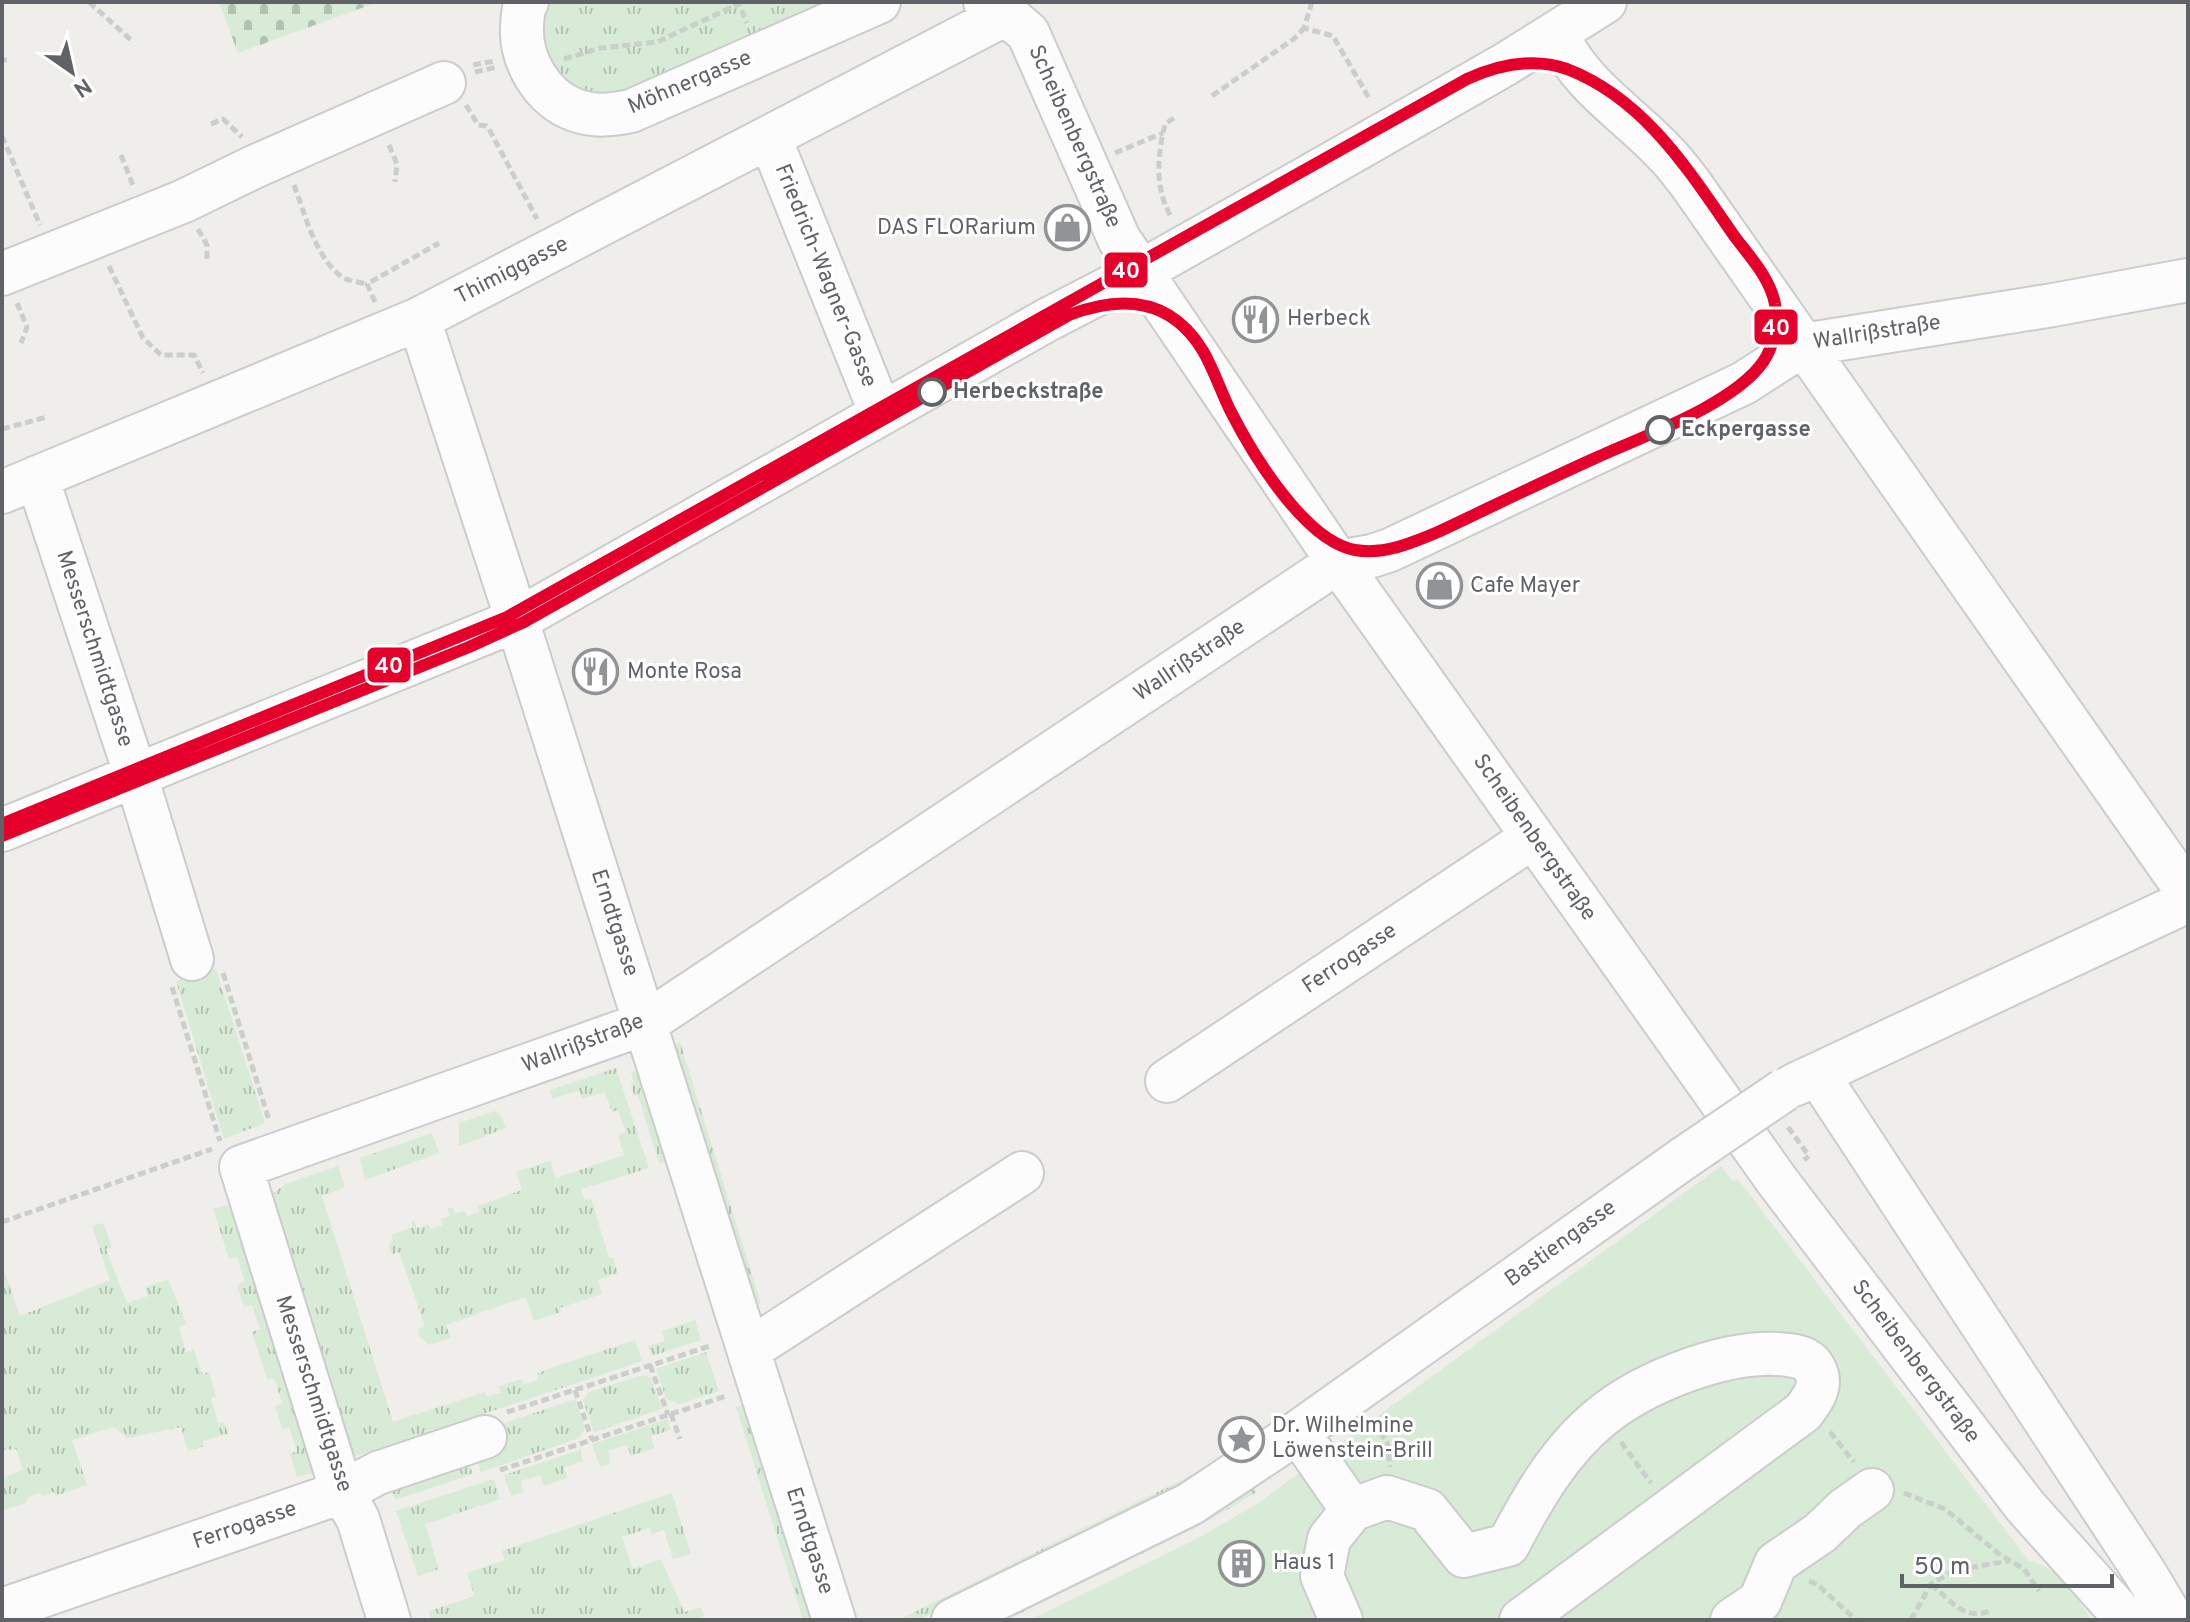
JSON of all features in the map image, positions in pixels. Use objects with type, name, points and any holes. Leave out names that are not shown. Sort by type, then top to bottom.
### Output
[{"type":"street","points":[[525,60],[521,39],[523,7],[527,2]]},
{"type":"street","name":"Möhnergasse","points":[[525,60],[559,101],[594,115],[611,115],[631,111],[879,2]]},
{"type":"street","points":[[2,830],[517,620],[1047,320],[1140,272],[1557,34],[1605,2]]},
{"type":"street","name":"Thimiggasse","points":[[20,484],[419,319],[770,138],[995,8]]},
{"type":"street","name":"Scheibenbergstraße","points":[[995,8],[1028,33],[1119,239],[1338,562],[1778,1182],[2025,1506],[2127,1620]]},
{"type":"street","points":[[1557,34],[1565,52],[1585,78],[1665,153],[1690,183],[2188,893]]},
{"type":"street","points":[[2,274],[184,201],[282,154],[455,93]]},
{"type":"street","name":"Friedrich-Wagner-Gasse","points":[[770,138],[881,414]]},
{"type":"street","name":"Wallrißstraße","points":[[231,1156],[646,1023],[1338,562],[1372,556],[1419,536],[1744,383],[1803,345],[2188,280]]},
{"type":"street","name":"Erndtgasse","points":[[419,319],[646,1023],[729,1348],[834,1620]]},
{"type":"street","name":"Messerschmidtgasse","points":[[20,484],[136,776],[194,967]]},
{"type":"street","name":"Ferrogasse","points":[[1167,1081],[1533,837]]},
{"type":"street","name":"Bastiengasse","points":[[953,1620],[1190,1504],[1298,1432],[1684,1158],[1800,1094],[2188,901]]},
{"type":"street","points":[[1800,1094],[2145,1573],[2173,1620]]},
{"type":"street","name":"Messerschmidtgasse","points":[[231,1156],[342,1492],[358,1519],[389,1620]]},
{"type":"street","points":[[729,1348],[1022,1173]]},
{"type":"street","points":[[1341,1620],[1322,1576],[1329,1539],[1352,1510],[1387,1497],[1427,1510],[1464,1556],[1508,1545],[1549,1475],[1583,1433],[1628,1398],[1679,1374],[1738,1356],[1772,1353],[1799,1357],[1813,1365],[1818,1378],[1816,1395],[1803,1412],[1536,1609],[1508,1545]]},
{"type":"street","points":[[1298,1432],[1352,1510]]},
{"type":"street","name":"Ferrogasse","points":[[2,1610],[342,1492],[378,1473],[490,1442]]},
{"type":"street","points":[[1732,1620],[1760,1601],[1776,1563],[1820,1533],[1845,1509],[1872,1490]]},
{"type":"path","points":[[89,2],[131,40]]},
{"type":"path","points":[[1212,96],[1295,38],[1304,28],[1312,2]]},
{"type":"path","points":[[536,216],[489,129],[478,125],[455,93],[464,75],[525,60],[547,64],[601,48],[657,42],[742,3],[760,54]]},
{"type":"path","points":[[1304,28],[1333,36],[1369,98]]},
{"type":"path","points":[[1170,215],[1163,199],[1159,175],[1165,124],[1174,118]]},
{"type":"path","points":[[1114,154],[1163,133]]},
{"type":"path","points":[[2,136],[43,234]]},
{"type":"path","points":[[282,154],[313,235],[328,262],[344,279],[367,284]]},
{"type":"path","points":[[97,236],[143,338],[161,355],[194,355]]},
{"type":"path","points":[[387,271],[439,243]]},
{"type":"path","points":[[2,429],[47,417]]},
{"type":"path","points":[[194,967],[272,1128]]},
{"type":"path","points":[[2,1222],[231,1156],[194,967]]},
{"type":"path","points":[[1796,1166],[1809,1156],[1786,1125],[1800,1094]]},
{"type":"path","points":[[490,1442],[575,1390],[650,1365],[729,1348]]},
{"type":"path","points":[[650,1365],[680,1439]]},
{"type":"path","points":[[575,1390],[592,1440]]},
{"type":"path","points":[[490,1442],[592,1440],[727,1396]]},
{"type":"path","points":[[1803,1412],[1829,1432],[1872,1490],[1903,1493],[1945,1509],[2024,1569],[2039,1591]]},
{"type":"path","points":[[1602,1416],[1671,1509]]},
{"type":"path","points":[[1370,1418],[1387,1442]]},
{"type":"path","points":[[1911,1620],[1931,1584],[1955,1570],[2010,1560]]},
{"type":"path","points":[[1776,1563],[1818,1585],[1856,1620]]},
{"type":"path","points":[[1931,1584],[1968,1615],[1979,1616],[1992,1610]]},
{"type":"green space","points":[[219,2],[378,2],[238,53]]},
{"type":"green space","points":[[546,2],[837,2],[709,59],[594,103],[547,68],[540,21]]},
{"type":"green space","points":[[216,969],[265,1123],[224,1139],[176,981]]},
{"type":"green space","points":[[680,1042],[761,1304],[751,1307],[670,1045]]},
{"type":"green space","points":[[616,1068],[649,1168],[581,1189],[585,1200],[591,1198],[609,1258],[613,1258],[618,1273],[598,1280],[602,1294],[560,1308],[561,1312],[534,1321],[526,1297],[446,1325],[451,1338],[429,1345],[420,1337],[418,1329],[425,1326],[399,1252],[392,1254],[389,1246],[393,1234],[413,1227],[411,1222],[414,1221],[417,1228],[428,1224],[431,1229],[442,1225],[441,1219],[450,1216],[448,1209],[453,1207],[455,1214],[465,1211],[467,1216],[479,1212],[478,1206],[522,1190],[516,1172],[550,1161],[556,1178],[624,1155],[618,1135],[626,1132],[618,1110],[612,1112],[605,1092],[582,1099],[579,1090],[553,1099],[550,1090]]},
{"type":"green space","points":[[642,1069],[670,1161],[659,1164],[638,1095],[634,1096],[631,1083],[634,1082],[631,1072]]},
{"type":"green space","points":[[495,1111],[506,1128],[459,1146],[459,1123]]},
{"type":"green space","points":[[432,1133],[439,1153],[365,1180],[360,1158]]},
{"type":"green space","points":[[338,1166],[345,1187],[322,1196],[393,1422],[485,1392],[487,1397],[501,1392],[499,1386],[522,1379],[524,1384],[538,1380],[537,1374],[550,1368],[635,1340],[642,1361],[339,1462],[268,1212],[274,1193],[285,1184]]},
{"type":"green space","points":[[1721,1166],[1733,1182],[1738,1179],[2029,1561],[2058,1576],[2092,1620],[1029,1620],[1193,1541],[1257,1504]]},
{"type":"green space","points":[[234,1203],[316,1472],[297,1477],[290,1454],[297,1451],[289,1427],[282,1429],[275,1406],[282,1403],[274,1378],[267,1380],[252,1332],[260,1329],[252,1305],[244,1307],[237,1285],[245,1281],[237,1257],[229,1259],[213,1209]]},
{"type":"green space","points":[[103,1223],[112,1247],[106,1249],[127,1303],[148,1296],[145,1287],[168,1279],[186,1324],[179,1327],[186,1352],[194,1350],[202,1374],[209,1372],[216,1396],[211,1398],[218,1423],[224,1422],[228,1434],[203,1441],[204,1446],[188,1451],[181,1427],[127,1438],[114,1427],[72,1440],[87,1485],[56,1496],[54,1492],[44,1496],[39,1493],[28,1497],[27,1502],[2,1511],[2,1478],[23,1470],[16,1449],[5,1450],[2,1443],[2,1265],[20,1316],[110,1280],[92,1226]]},
{"type":"green space","points":[[695,1320],[701,1340],[652,1356],[648,1346],[665,1341],[662,1331]]},
{"type":"green space","points":[[706,1352],[719,1391],[680,1404],[666,1399],[656,1369]]},
{"type":"green space","points":[[643,1375],[651,1378],[662,1409],[594,1432],[583,1400],[589,1392]]},
{"type":"green space","points":[[575,1399],[585,1428],[579,1438],[481,1472],[474,1454],[487,1429]]},
{"type":"green space","points":[[745,1404],[813,1620],[803,1620],[736,1407]]},
{"type":"green space","points":[[668,1419],[671,1430],[651,1436],[654,1448],[631,1456],[627,1445],[608,1451],[611,1463],[600,1467],[592,1444]]},
{"type":"green space","points":[[580,1450],[583,1461],[564,1467],[567,1478],[544,1486],[540,1475],[521,1481],[524,1492],[511,1496],[504,1475]]},
{"type":"green space","points":[[467,1458],[473,1474],[395,1500],[388,1481]]},
{"type":"green space","points":[[1208,1467],[1213,1474],[919,1620],[898,1620]]},
{"type":"green space","points":[[494,1479],[500,1499],[425,1524],[439,1569],[418,1576],[396,1511]]},
{"type":"green space","points":[[1253,1485],[1257,1492],[1197,1527],[1007,1620],[989,1620]]},
{"type":"green space","points":[[672,1493],[691,1554],[673,1559],[664,1530],[652,1534],[650,1528],[622,1537],[633,1569],[661,1559],[684,1612],[701,1607],[704,1616],[694,1620],[431,1620],[429,1611],[474,1596],[467,1573],[505,1560],[502,1551]]},
{"type":"transit line","name":"40","points":[[2,824],[507,617],[1467,79],[1491,70],[1516,64],[1554,65],[1595,82],[1620,99],[1642,118],[1682,163],[1759,268],[1775,304],[1775,334],[1770,349],[1749,378],[1730,393],[1684,419],[1438,532],[1398,547],[1377,551],[1355,550],[1336,543],[1318,531],[1282,494],[1241,430],[1203,351],[1176,320],[1161,311],[1126,304],[1108,305],[1069,315],[524,622],[2,836]]},
{"type":"place","name":"DAS FLORarium","points":[[1067,228]]},
{"type":"place","name":"Herbeck","points":[[1256,319]]},
{"type":"place","name":"Herbeckstraße","points":[[932,392]]},
{"type":"place","name":"Eckpergasse","points":[[1660,430]]},
{"type":"place","name":"Cafe Mayer","points":[[1439,586]]},
{"type":"place","name":"Monte Rosa","points":[[596,672]]},
{"type":"place","name":"Dr. Wilhelmine Löwenstein-Brill","points":[[1241,1439]]},
{"type":"place","name":"Haus 1","points":[[1242,1563]]}]
